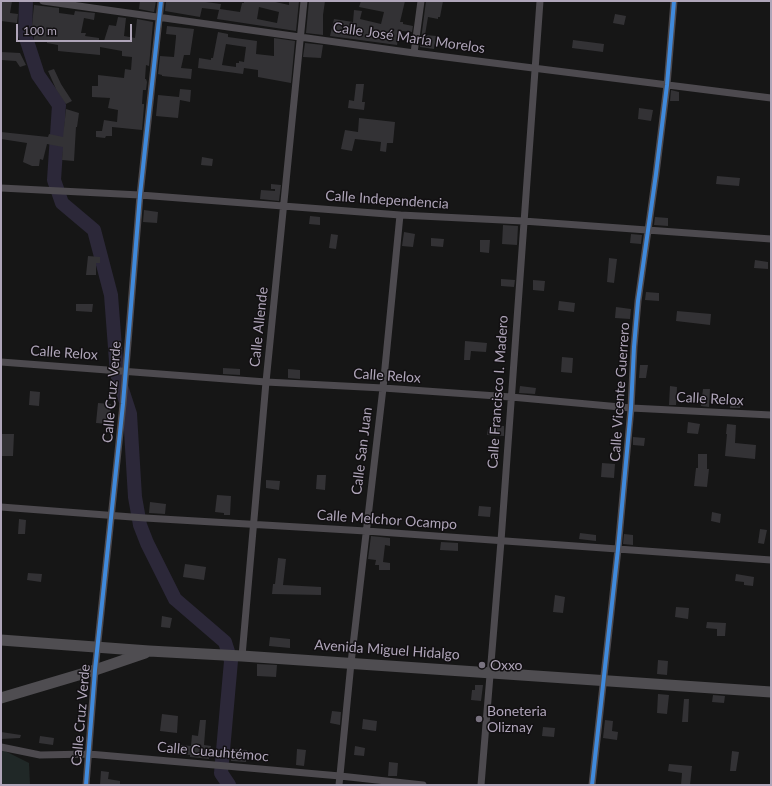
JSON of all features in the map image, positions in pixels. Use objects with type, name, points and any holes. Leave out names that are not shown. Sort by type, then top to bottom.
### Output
[{"type":"main road","name":"Avenida Miguel Hidalgo","points":[[1,640],[771,692]]},
{"type":"main road","points":[[1,698],[95,670],[150,651]]},
{"type":"street","name":"Calle José María Morelos","points":[[43,1],[300,37],[771,98]]},
{"type":"street","name":"Calle Cruz Verde","points":[[86,785],[97,647],[125,382],[122,371],[133,288],[140,195],[161,1]]},
{"type":"street","name":"Calle Allende","points":[[239,655],[304,1]]},
{"type":"street","points":[[414,52],[421,1]]},
{"type":"street","name":"Calle Francisco I. Madero","points":[[481,785],[501,541],[540,1]]},
{"type":"street","name":"Calle Vicente Guerrero","points":[[592,785],[618,549],[631,408],[638,301],[667,85],[674,1]]},
{"type":"street","name":"Calle Independencia","points":[[1,188],[140,195],[400,215],[523,221],[771,239]]},
{"type":"street","name":"Calle San Juan","points":[[339,785],[351,663],[383,388],[400,215]]},
{"type":"street","name":"Calle Relox","points":[[1,362],[266,382],[511,397],[631,408],[771,415]]},
{"type":"street","name":"Calle Melchor Ocampo","points":[[1,507],[127,517],[366,531],[771,560]]},
{"type":"street","name":"Calle Cuauhtémoc","points":[[1,747],[40,755],[89,754],[212,766],[340,776],[423,785]]},
{"type":"shaded area","points":[[1,749],[29,763],[30,785],[1,785]]},
{"type":"building","points":[[1,1],[12,1],[10,13],[18,14],[17,23],[1,21]]},
{"type":"building","points":[[140,1],[156,1],[154,12],[139,9]]},
{"type":"building","points":[[166,1],[198,1],[221,4],[220,9],[240,12],[244,1],[271,1],[289,5],[289,1],[299,1],[296,31],[217,19],[219,10],[202,8],[200,17],[165,11]],"holes":[[[259,7],[279,12],[277,23],[257,19]]]},
{"type":"building","points":[[309,1],[325,1],[323,35],[306,33]]},
{"type":"building","points":[[361,1],[405,1],[400,22],[413,26],[412,32],[402,31],[402,34],[399,33],[397,45],[330,36],[334,19],[353,22],[354,10],[362,11],[360,19],[381,24],[384,12],[359,7]]},
{"type":"building","points":[[426,1],[443,1],[440,17],[438,17],[438,19],[428,17],[425,35],[436,36],[434,49],[420,47]]},
{"type":"building","points":[[34,5],[59,8],[59,13],[74,15],[75,11],[95,13],[94,20],[84,18],[81,33],[86,33],[85,36],[99,38],[99,40],[104,41],[109,25],[116,26],[118,17],[126,18],[124,36],[135,38],[137,19],[153,22],[149,66],[146,65],[146,90],[143,90],[142,104],[144,104],[144,106],[142,130],[112,127],[112,136],[106,136],[105,138],[96,137],[96,131],[102,131],[104,120],[117,122],[118,110],[108,108],[110,98],[92,97],[92,86],[98,86],[98,75],[124,78],[125,69],[131,70],[132,57],[122,56],[122,51],[100,47],[100,55],[58,51],[58,45],[47,42],[34,42],[34,32],[32,26]]},
{"type":"building","points":[[615,14],[626,16],[624,25],[613,23]]},
{"type":"building","points":[[167,26],[194,29],[190,55],[184,55],[181,68],[192,69],[191,79],[162,76],[158,74],[160,56],[174,57],[176,35],[166,34]]},
{"type":"building","points":[[218,32],[228,34],[228,37],[257,41],[256,54],[274,56],[274,38],[295,41],[291,83],[258,77],[258,70],[244,68],[243,74],[198,68],[199,58],[211,60],[211,58],[213,58]],"holes":[[[226,44],[246,47],[244,62],[239,61],[239,63],[236,63],[236,67],[222,65]]]},
{"type":"building","points":[[573,40],[604,44],[603,52],[572,48]]},
{"type":"building","points":[[305,43],[323,45],[321,58],[303,57]]},
{"type":"building","points":[[1,52],[20,53],[26,65],[20,67],[16,61],[1,60]]},
{"type":"building","points":[[54,69],[61,84],[72,101],[66,104],[56,89],[48,71]]},
{"type":"building","points":[[356,84],[364,84],[362,102],[365,102],[364,110],[348,108],[349,100],[354,101]]},
{"type":"building","points":[[180,89],[191,90],[190,102],[180,100],[178,118],[156,116],[158,95],[179,97]]},
{"type":"building","points":[[671,90],[679,92],[679,101],[670,101]]},
{"type":"building","points":[[639,108],[653,110],[651,121],[638,119]]},
{"type":"building","points":[[66,109],[79,113],[76,127],[74,161],[62,160],[63,147],[47,144],[43,160],[40,159],[39,166],[32,166],[23,162],[27,143],[1,139],[1,132],[48,137],[49,134],[63,137]]},
{"type":"building","points":[[359,118],[395,122],[393,143],[387,143],[386,152],[380,151],[381,142],[355,139],[352,151],[341,149],[345,130],[358,132]]},
{"type":"building","points":[[202,157],[213,159],[212,166],[201,165]]},
{"type":"building","points":[[717,176],[740,178],[739,186],[716,184]]},
{"type":"building","points":[[271,184],[281,185],[279,201],[260,199],[261,190],[275,191],[275,189],[271,189]]},
{"type":"building","points":[[144,210],[158,212],[157,223],[143,222]]},
{"type":"building","points":[[310,216],[320,217],[320,225],[309,224]]},
{"type":"building","points":[[655,217],[668,218],[668,226],[654,225]]},
{"type":"building","points":[[503,225],[518,226],[517,245],[502,244]]},
{"type":"building","points":[[404,232],[415,234],[413,247],[402,246]]},
{"type":"building","points":[[331,234],[338,235],[336,249],[329,248]]},
{"type":"building","points":[[631,234],[642,235],[641,244],[630,243]]},
{"type":"building","points":[[431,238],[444,239],[443,247],[431,246]]},
{"type":"building","points":[[480,240],[490,240],[489,253],[480,252]]},
{"type":"building","points":[[88,256],[100,257],[100,263],[96,263],[96,275],[86,275]]},
{"type":"building","points":[[609,258],[617,259],[614,283],[607,282]]},
{"type":"building","points":[[755,260],[768,262],[768,269],[754,268]]},
{"type":"building","points":[[501,279],[515,280],[514,287],[501,286]]},
{"type":"building","points":[[533,280],[545,281],[544,291],[533,290]]},
{"type":"building","points":[[646,292],[659,293],[659,301],[645,300]]},
{"type":"building","points":[[559,301],[575,303],[574,312],[558,310]]},
{"type":"building","points":[[76,304],[93,304],[92,312],[76,311]]},
{"type":"building","points":[[616,307],[631,309],[630,319],[615,318]]},
{"type":"building","points":[[677,311],[711,314],[710,325],[676,321]]},
{"type":"building","points":[[465,341],[487,343],[486,352],[471,351],[470,360],[464,360]]},
{"type":"building","points":[[562,357],[573,358],[572,373],[561,372]]},
{"type":"building","points":[[640,365],[648,365],[646,378],[639,378]]},
{"type":"building","points":[[223,368],[240,369],[240,375],[223,374]]},
{"type":"building","points":[[288,369],[300,370],[300,379],[288,378]]},
{"type":"building","points":[[520,386],[536,388],[535,394],[519,393]]},
{"type":"building","points":[[670,386],[677,387],[676,405],[669,405]]},
{"type":"building","points":[[703,389],[710,389],[709,407],[701,406]]},
{"type":"building","points":[[30,391],[40,392],[39,406],[29,405]]},
{"type":"building","points":[[731,400],[741,400],[740,408],[730,408]]},
{"type":"building","points":[[98,403],[111,404],[109,424],[96,423]]},
{"type":"building","points":[[688,422],[700,424],[698,434],[687,433]]},
{"type":"building","points":[[727,424],[736,425],[735,443],[756,445],[755,459],[725,456]]},
{"type":"building","points":[[495,426],[504,426],[504,436],[487,435],[488,429],[495,429]]},
{"type":"building","points":[[1,434],[14,434],[13,456],[1,456]]},
{"type":"building","points":[[633,437],[645,438],[644,446],[633,445]]},
{"type":"building","points":[[698,454],[707,454],[707,469],[709,469],[707,487],[694,486],[696,468],[698,468]]},
{"type":"building","points":[[602,463],[615,464],[614,478],[601,477]]},
{"type":"building","points":[[317,475],[326,475],[325,490],[316,489]]},
{"type":"building","points":[[266,480],[280,481],[279,490],[266,488]]},
{"type":"building","points":[[217,495],[231,496],[230,515],[215,512]]},
{"type":"building","points":[[150,502],[166,504],[165,514],[149,513]]},
{"type":"building","points":[[479,506],[491,507],[490,517],[478,516]]},
{"type":"building","points":[[712,512],[721,514],[720,523],[711,521]]},
{"type":"building","points":[[19,519],[26,520],[25,534],[18,534]]},
{"type":"building","points":[[760,529],[767,530],[764,544],[758,543]]},
{"type":"building","points":[[580,533],[596,535],[596,541],[579,539]]},
{"type":"building","points":[[624,534],[633,535],[633,545],[623,544]]},
{"type":"building","points":[[371,536],[390,538],[390,546],[385,545],[383,562],[390,563],[390,570],[379,570],[379,565],[375,565],[376,560],[368,559]]},
{"type":"building","points":[[441,542],[458,543],[458,551],[440,550]]},
{"type":"building","points":[[278,558],[286,559],[283,585],[321,587],[321,595],[272,594],[273,584],[275,584]]},
{"type":"building","points":[[185,564],[206,567],[204,580],[183,577]]},
{"type":"building","points":[[28,573],[42,574],[41,582],[27,580]]},
{"type":"building","points":[[736,574],[754,577],[753,586],[744,585],[744,582],[735,581]]},
{"type":"building","points":[[555,595],[565,597],[563,613],[553,612]]},
{"type":"building","points":[[676,607],[689,608],[688,619],[675,617]]},
{"type":"building","points":[[162,616],[172,618],[170,628],[161,627]]},
{"type":"building","points":[[707,622],[726,623],[725,636],[717,636],[717,629],[706,628]]},
{"type":"building","points":[[270,637],[290,639],[290,648],[269,646]]},
{"type":"building","points":[[658,660],[668,661],[667,675],[657,674]]},
{"type":"building","points":[[257,664],[277,665],[276,677],[257,676]]},
{"type":"building","points":[[475,685],[483,685],[481,701],[471,700],[472,690],[475,690]]},
{"type":"building","points":[[658,694],[669,695],[667,714],[657,713]]},
{"type":"building","points":[[713,695],[725,696],[724,703],[712,702]]},
{"type":"building","points":[[684,699],[689,699],[688,722],[682,722]]},
{"type":"building","points":[[332,711],[341,712],[340,725],[330,723]]},
{"type":"building","points":[[162,714],[178,716],[177,733],[160,731]]},
{"type":"building","points":[[363,719],[377,721],[376,731],[362,729]]},
{"type":"building","points":[[200,720],[206,720],[204,745],[211,746],[209,759],[190,757],[190,755],[167,754],[168,744],[191,746],[192,735],[198,736]]},
{"type":"building","points":[[605,720],[613,721],[612,731],[618,732],[617,740],[603,738]]},
{"type":"building","points":[[543,727],[555,728],[554,737],[542,736]]},
{"type":"building","points":[[1,732],[21,735],[20,738],[1,739]]},
{"type":"building","points":[[40,736],[54,738],[53,745],[39,743]]},
{"type":"building","points":[[355,746],[365,748],[364,756],[354,755]]},
{"type":"building","points":[[232,749],[247,750],[246,762],[231,761]]},
{"type":"building","points":[[297,749],[306,750],[304,766],[296,765]]},
{"type":"building","points":[[732,751],[739,752],[736,771],[730,771]]},
{"type":"building","points":[[389,762],[398,763],[397,776],[388,776]]},
{"type":"building","points":[[669,764],[692,766],[690,785],[681,785],[682,773],[668,771]]},
{"type":"building","points":[[101,771],[109,772],[108,779],[120,781],[120,785],[100,785]]},
{"type":"waterway","points":[[26,1],[25,35],[38,75],[59,105],[54,180],[62,203],[94,230],[111,295],[117,374],[130,414],[135,497],[140,525],[147,543],[175,599],[225,642],[231,661],[221,773],[229,785]]},
{"type":"cycle path","points":[[86,785],[95,670],[123,404],[140,195],[161,1]]},
{"type":"cycle path","points":[[592,785],[618,549],[631,408],[638,301],[667,85],[674,1]]},
{"type":"place","name":"Oxxo","points":[[482,665]]},
{"type":"place","name":"Boneteria Oliznay","points":[[479,719]]}]
